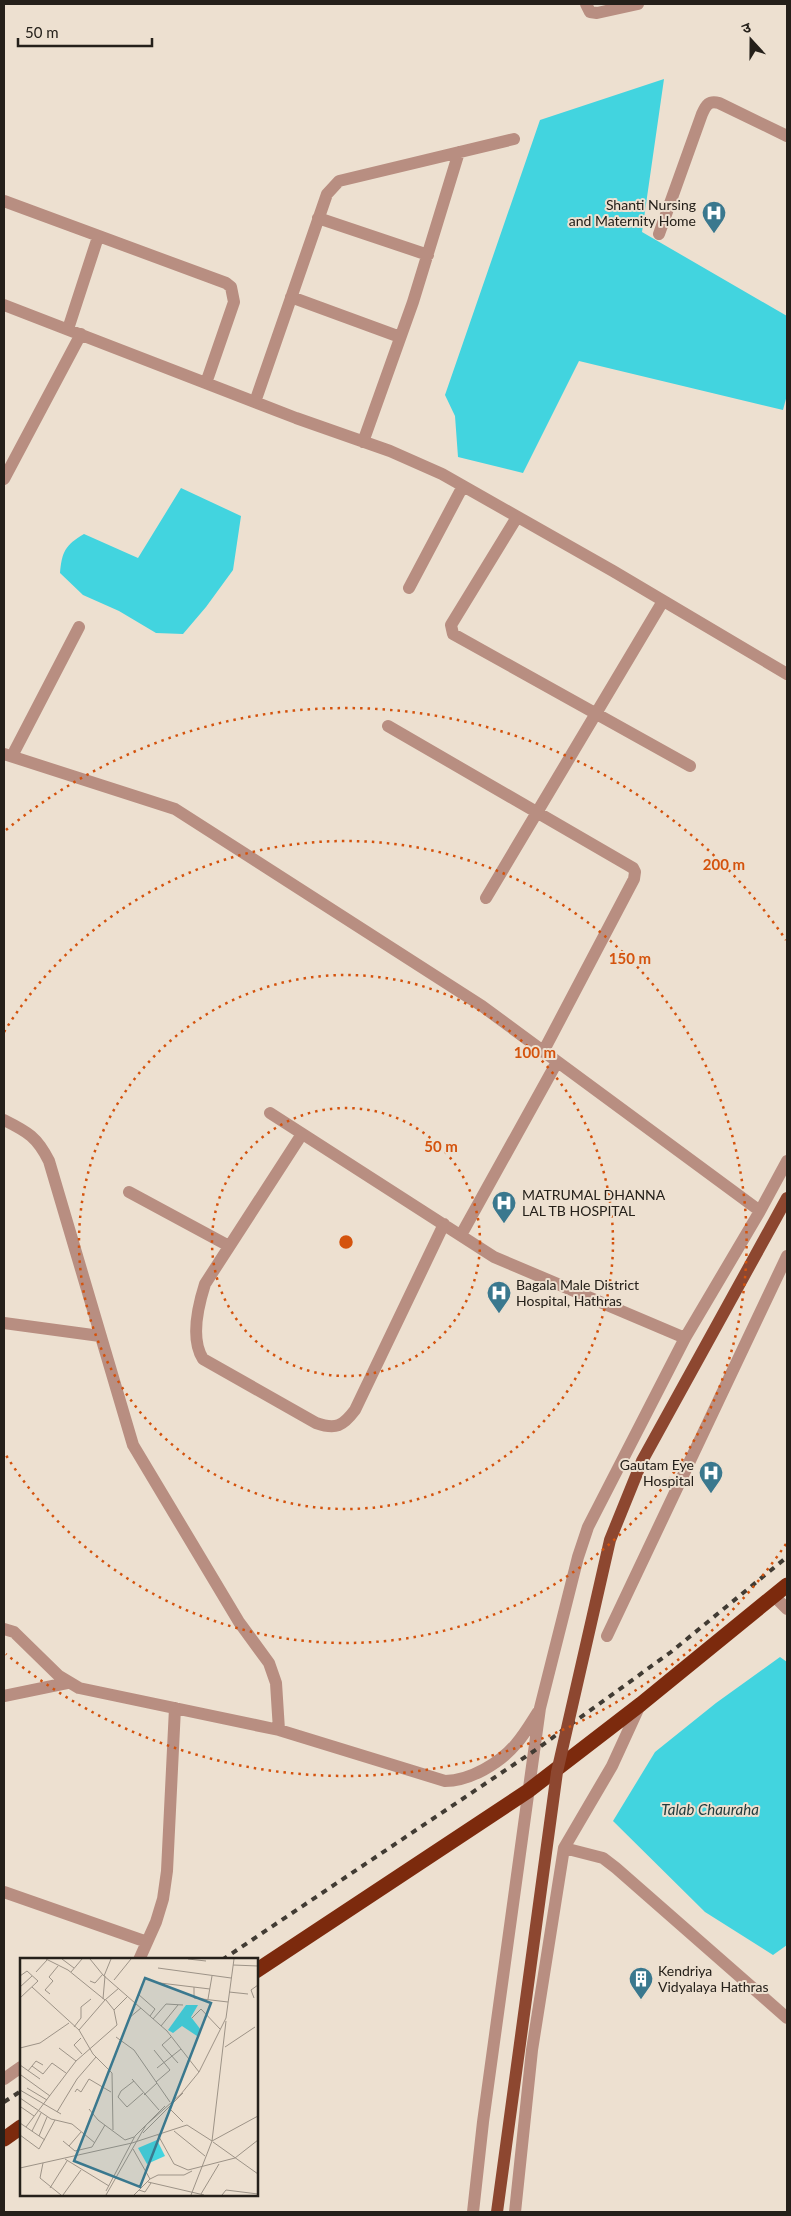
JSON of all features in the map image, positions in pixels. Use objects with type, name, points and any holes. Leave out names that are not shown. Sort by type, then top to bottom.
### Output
[{"type":"highway","points":[[258,1970],[528,1791],[640,1704],[787,1585]]},
{"type":"highway","points":[[4,2139],[20,2128]]},
{"type":"main road","points":[[497,2212],[557,1772],[610,1540],[642,1461],[787,1198]]},
{"type":"street","points":[[586,4],[590,12],[597,13],[638,4]]},
{"type":"street","points":[[658,234],[702,114],[708,103],[713,101],[719,103],[787,136]]},
{"type":"street","points":[[255,402],[327,194],[339,181],[514,139]]},
{"type":"street","points":[[363,442],[428,255],[459,152]]},
{"type":"street","points":[[4,202],[226,283],[231,287],[234,302],[206,383]]},
{"type":"street","points":[[318,218],[428,255]]},
{"type":"street","points":[[68,329],[98,237]]},
{"type":"street","points":[[291,297],[400,337]]},
{"type":"street","points":[[4,305],[442,474],[787,674]]},
{"type":"street","points":[[4,479],[81,334]]},
{"type":"street","points":[[409,588],[463,486]]},
{"type":"street","points":[[517,516],[451,625],[451,629],[458,637],[690,766]]},
{"type":"street","points":[[486,898],[663,601]]},
{"type":"street","points":[[79,627],[8,755],[175,809],[482,1006],[760,1211]]},
{"type":"street","points":[[388,726],[537,813],[630,864],[635,872],[634,879],[543,1052]]},
{"type":"street","points":[[461,1235],[557,1062]]},
{"type":"street","points":[[270,1113],[494,1257],[685,1338]]},
{"type":"street","points":[[4,1120],[26,1130],[34,1137],[49,1162],[133,1444],[239,1622],[268,1663],[276,1684],[279,1730]]},
{"type":"street","points":[[302,1134],[205,1284],[202,1293],[196,1342],[199,1353],[204,1359],[316,1423],[328,1427],[337,1426],[347,1420],[355,1410],[444,1224]]},
{"type":"street","points":[[473,2212],[483,2122],[540,1708],[578,1558],[588,1527],[685,1338],[760,1211],[787,1161]]},
{"type":"street","points":[[129,1192],[229,1246]]},
{"type":"street","points":[[607,1636],[784,1269],[787,1256]]},
{"type":"street","points":[[4,1323],[100,1336]]},
{"type":"street","points":[[774,1596],[787,1609]]},
{"type":"street","points":[[4,1629],[14,1632],[67,1683],[79,1688],[279,1730],[445,1781],[462,1780],[489,1767],[515,1746],[540,1708]]},
{"type":"street","points":[[4,1696],[67,1683]]},
{"type":"street","points":[[515,2212],[532,2050],[564,1848],[612,1766],[640,1704]]},
{"type":"street","points":[[140,1958],[163,1899],[167,1871],[175,1708]]},
{"type":"street","points":[[564,1848],[603,1858],[787,2018]]},
{"type":"street","points":[[4,1892],[147,1942]]},
{"type":"street","points":[[4,2079],[20,2069]]},
{"type":"water","points":[[664,79],[642,232],[787,316],[787,395],[783,410],[579,361],[523,473],[458,457],[455,416],[445,395],[540,120]]},
{"type":"water","points":[[181,488],[241,516],[233,570],[206,607],[183,634],[156,633],[119,611],[83,595],[60,573],[63,554],[73,542],[84,534],[138,558]]},
{"type":"water","name":"Talab Chauraha","points":[[780,1657],[787,1662],[787,1945],[773,1955],[705,1912],[613,1821],[655,1752],[716,1703]]},
{"type":"railway","points":[[225,1958],[534,1751],[671,1652],[787,1557]]},
{"type":"railway","points":[[4,2102],[20,2092]]},
{"type":"place","name":"Shanti Nursing and Maternity Home","points":[[714,234]]},
{"type":"place","name":"MATRUMAL DHANNA LAL TB HOSPITAL","points":[[504,1224]]},
{"type":"place","name":"Bagala Male District Hospital, Hathras","points":[[499,1314]]},
{"type":"place","name":"Gautam Eye Hospital","points":[[711,1494]]},
{"type":"place","name":"Kendriya Vidyalaya Hathras","points":[[641,2000]]}]
